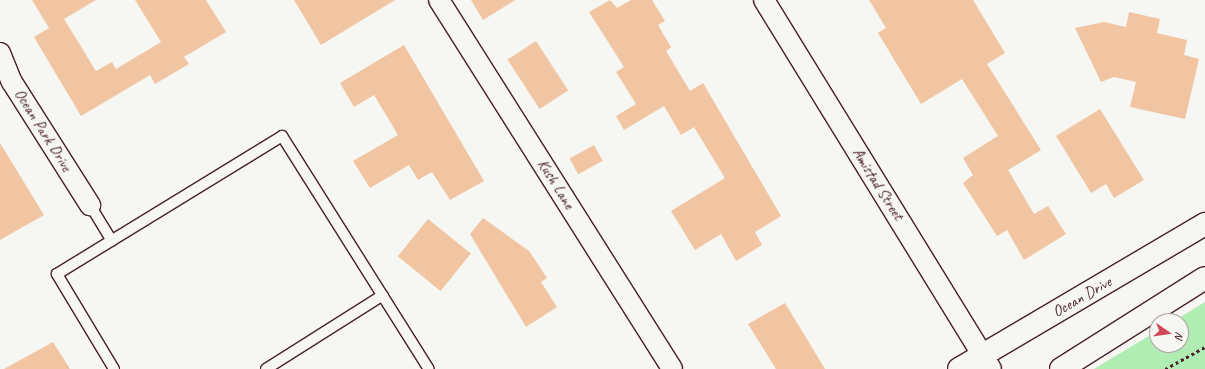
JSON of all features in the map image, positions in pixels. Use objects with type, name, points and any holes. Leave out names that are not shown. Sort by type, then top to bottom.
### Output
[{"type":"main road","name":"Ocean Drive","points":[[959,369],[987,362],[1205,224]]},
{"type":"main road","points":[[1061,369],[1205,278]]},
{"type":"street","name":"Kush Lane","points":[[440,0],[672,369]]},
{"type":"street","name":"Amistad Street","points":[[764,0],[987,362]]},
{"type":"street","name":"Ocean Park Drive","points":[[0,53],[12,82],[90,205]]},
{"type":"lane","points":[[114,369],[57,274],[282,136],[429,369]]},
{"type":"lane","points":[[90,205],[112,241]]},
{"type":"lane","points":[[270,368],[382,296]]},
{"type":"path","points":[[1166,369],[1205,347]]},
{"type":"green space","points":[[1205,302],[1205,369],[1094,369],[1149,336],[1149,353],[1189,353],[1189,313],[1187,313]]},
{"type":"building","points":[[32,0],[96,0],[64,19],[96,71],[112,62],[116,69],[161,42],[135,0],[206,0],[226,32],[184,57],[189,64],[155,84],[150,75],[81,116],[34,37],[49,28]]},
{"type":"building","points":[[294,0],[395,0],[321,45]]},
{"type":"building","points":[[471,0],[515,0],[483,20]]},
{"type":"building","points":[[610,0],[617,8],[631,0],[652,0],[665,21],[658,25],[671,47],[666,51],[690,91],[703,83],[781,216],[755,232],[762,245],[736,261],[721,234],[695,250],[671,211],[725,178],[694,127],[681,135],[664,106],[624,130],[616,116],[636,104],[616,72],[624,67],[589,12]]},
{"type":"building","points":[[869,0],[973,0],[1005,53],[987,64],[1041,150],[1008,170],[1034,214],[1048,206],[1066,234],[1024,260],[1007,230],[997,236],[963,183],[973,175],[963,158],[998,136],[962,79],[921,104],[878,33],[886,28]]},
{"type":"building","points":[[1129,12],[1160,19],[1157,33],[1187,40],[1184,55],[1199,59],[1185,119],[1130,107],[1136,82],[1114,77],[1101,82],[1075,28],[1104,22],[1126,27]]},
{"type":"building","points":[[536,41],[568,90],[540,109],[507,60]]},
{"type":"building","points":[[404,45],[484,181],[450,200],[432,172],[418,180],[409,165],[370,188],[353,161],[398,135],[374,95],[354,107],[340,83]]},
{"type":"building","points":[[1100,109],[1144,180],[1114,198],[1106,184],[1091,193],[1056,136]]},
{"type":"building","points":[[0,143],[44,215],[0,240]]},
{"type":"building","points":[[594,145],[603,161],[578,174],[570,159]]},
{"type":"building","points":[[483,218],[529,251],[547,278],[541,282],[557,307],[526,327],[470,234]]},
{"type":"building","points":[[428,219],[471,254],[441,291],[398,256]]},
{"type":"building","points":[[785,303],[825,369],[776,369],[748,324]]},
{"type":"building","points":[[53,342],[70,369],[4,369]]}]
